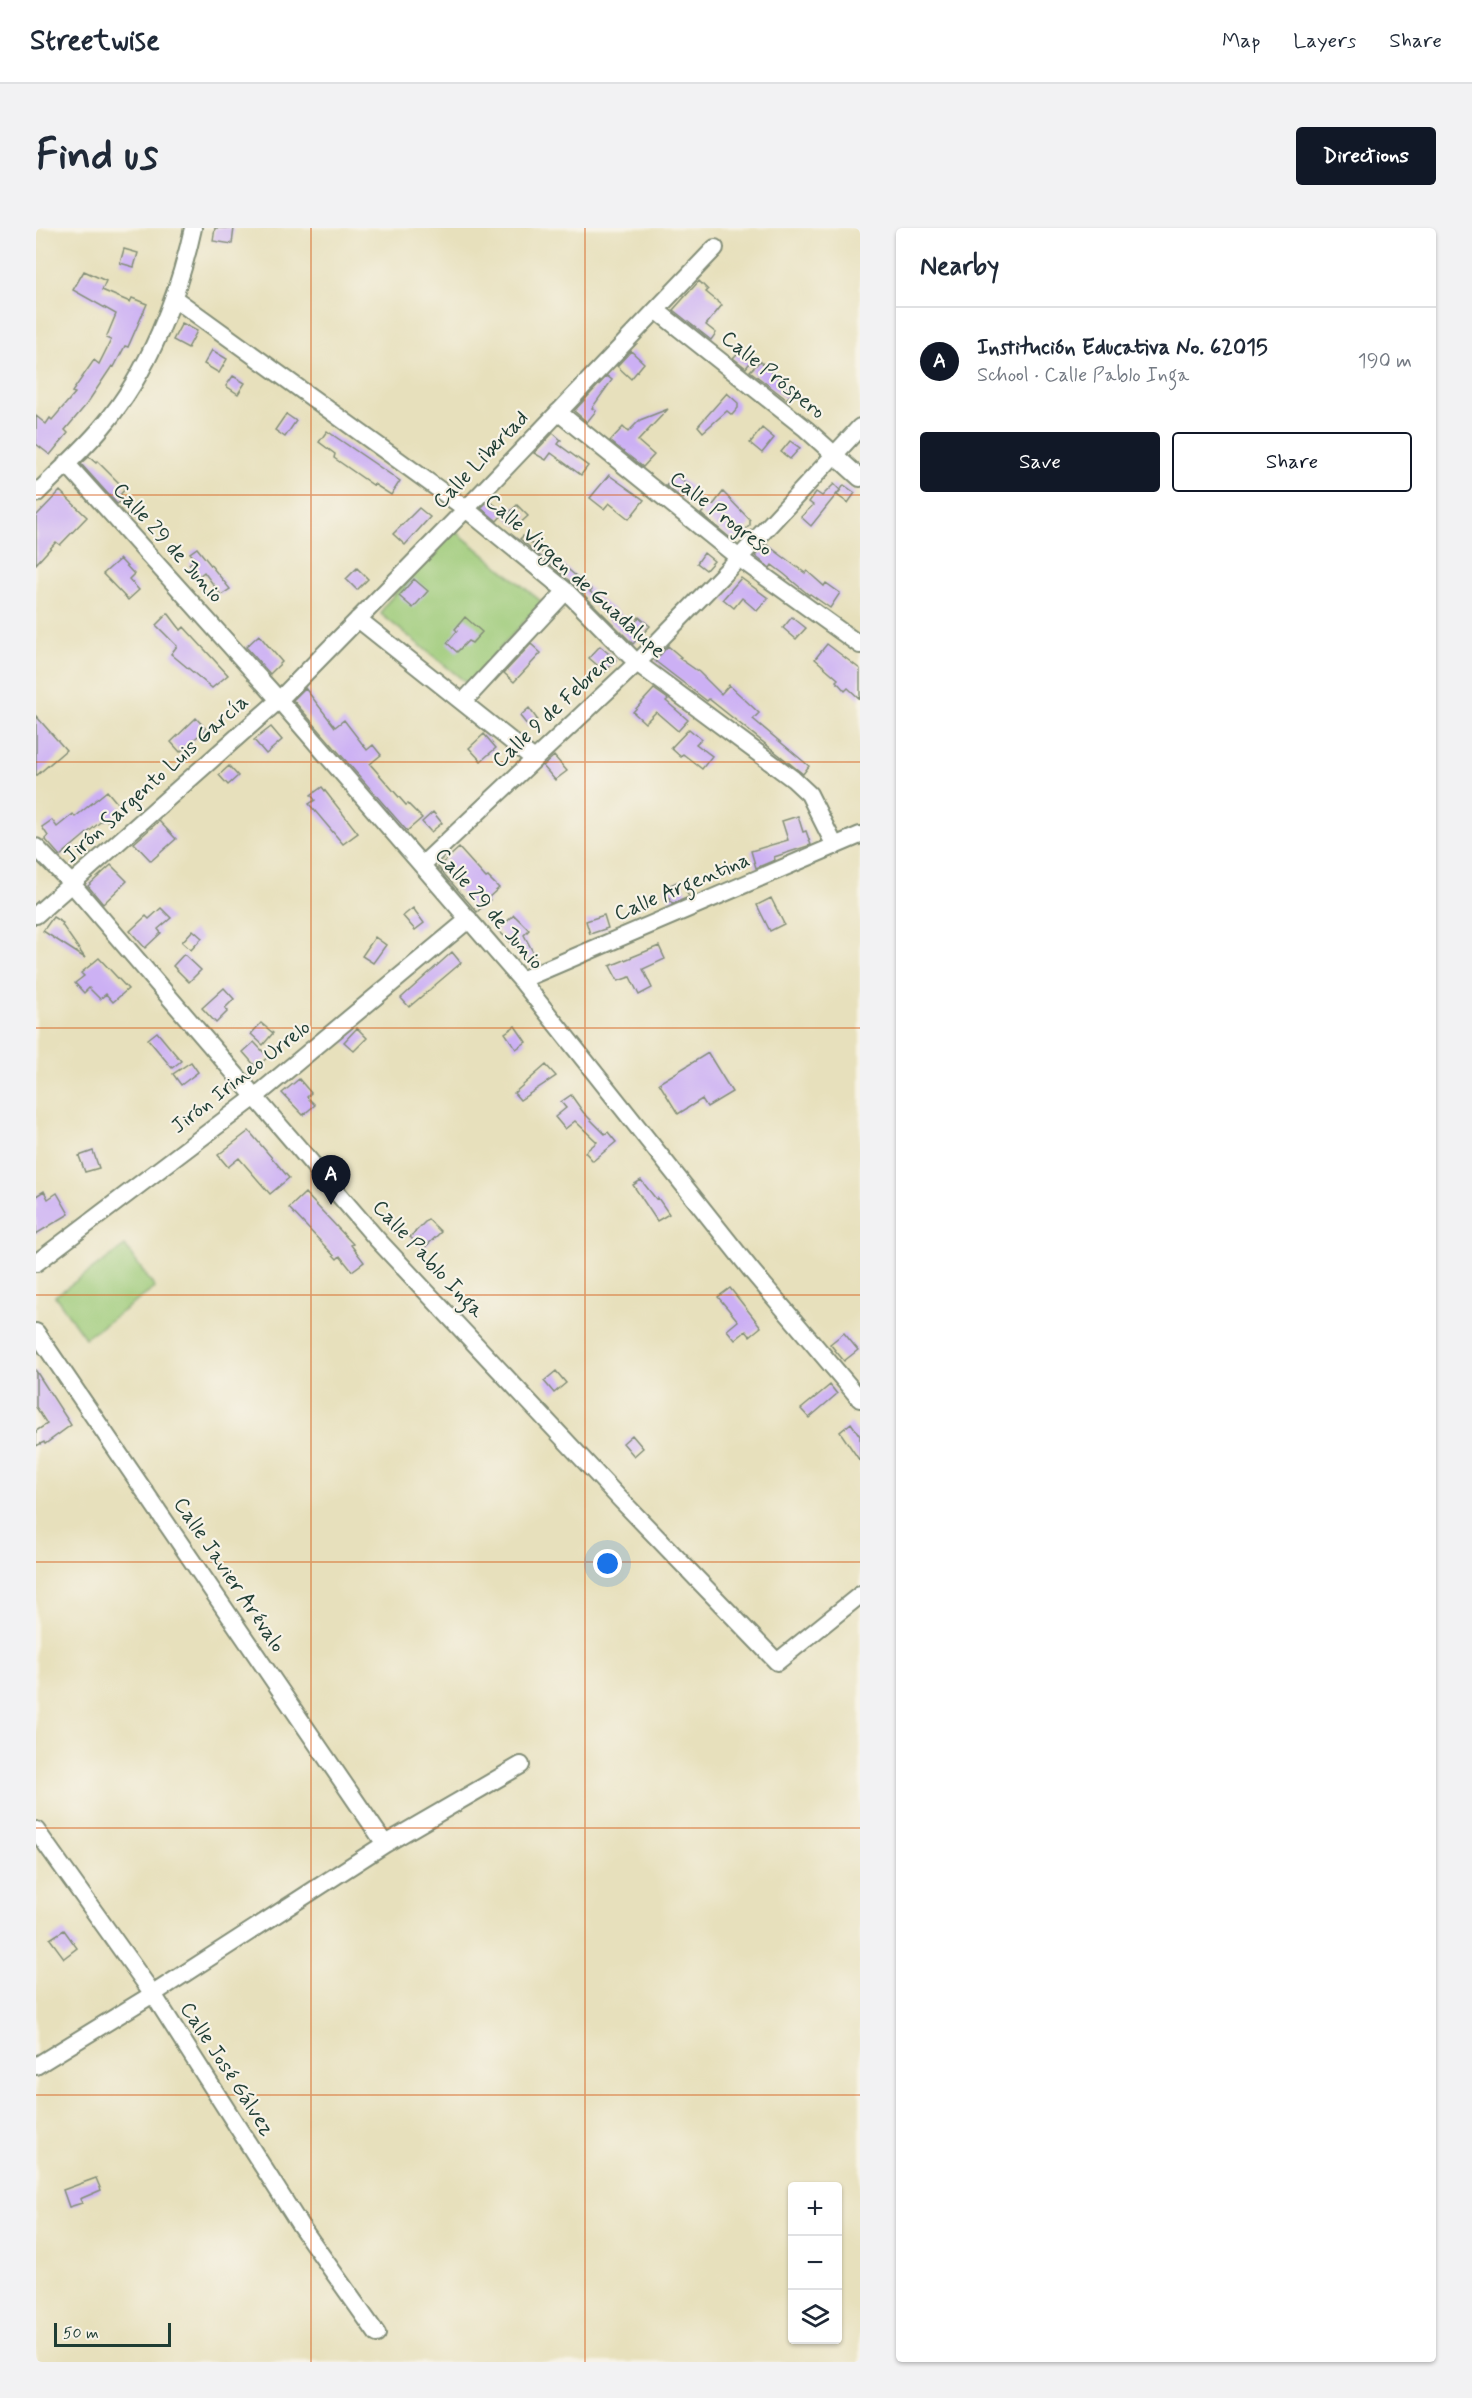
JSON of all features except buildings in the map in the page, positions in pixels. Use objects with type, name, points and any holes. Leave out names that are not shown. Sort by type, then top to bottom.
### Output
[{"type":"street","points":[[36,494],[104,425],[145,363],[174,298],[193,228]]},
{"type":"street","name":"Calle Libertad","points":[[279,700],[466,509],[715,248]]},
{"type":"street","name":"Calle Virgen de Guadalupe","points":[[174,298],[466,509],[566,591],[638,663],[801,786],[814,803],[835,846]]},
{"type":"street","name":"Calle Próspero","points":[[656,310],[834,453],[860,478]]},
{"type":"street","name":"Calle Progreso","points":[[558,412],[739,558],[860,645]]},
{"type":"street","name":"Calle 9 de Febrero","points":[[422,865],[638,663],[860,427]]},
{"type":"street","name":"Calle 29 de Junio","points":[[66,463],[279,700],[521,980],[751,1270],[860,1399]]},
{"type":"street","points":[[463,702],[566,591]]},
{"type":"street","points":[[358,619],[534,759]]},
{"type":"street","name":"Jirón Sargento Luis García","points":[[36,915],[279,700]]},
{"type":"street","name":"Calle Argentina","points":[[521,980],[860,835]]},
{"type":"street","name":"Calle Pablo Inga","points":[[36,847],[72,884],[376,1238],[777,1662],[860,1594]]},
{"type":"street","name":"Jirón Irineo Urrelo","points":[[36,1263],[255,1097],[469,920]]},
{"type":"street","name":"Calle Javier Arévalo","points":[[36,1332],[385,1844]]},
{"type":"street","points":[[36,2066],[153,1994],[385,1844],[521,1765]]},
{"type":"street","name":"Calle José Gálvez","points":[[36,1830],[153,1994],[300,2225],[377,2334]]},
{"type":"green space","points":[[453,529],[542,602],[468,684],[381,614],[385,605]]},
{"type":"green space","points":[[125,1246],[155,1288],[85,1338],[55,1296]]},
{"type":"place","name":"Institución Educativa No. 62015","points":[[331,1205]]}]
